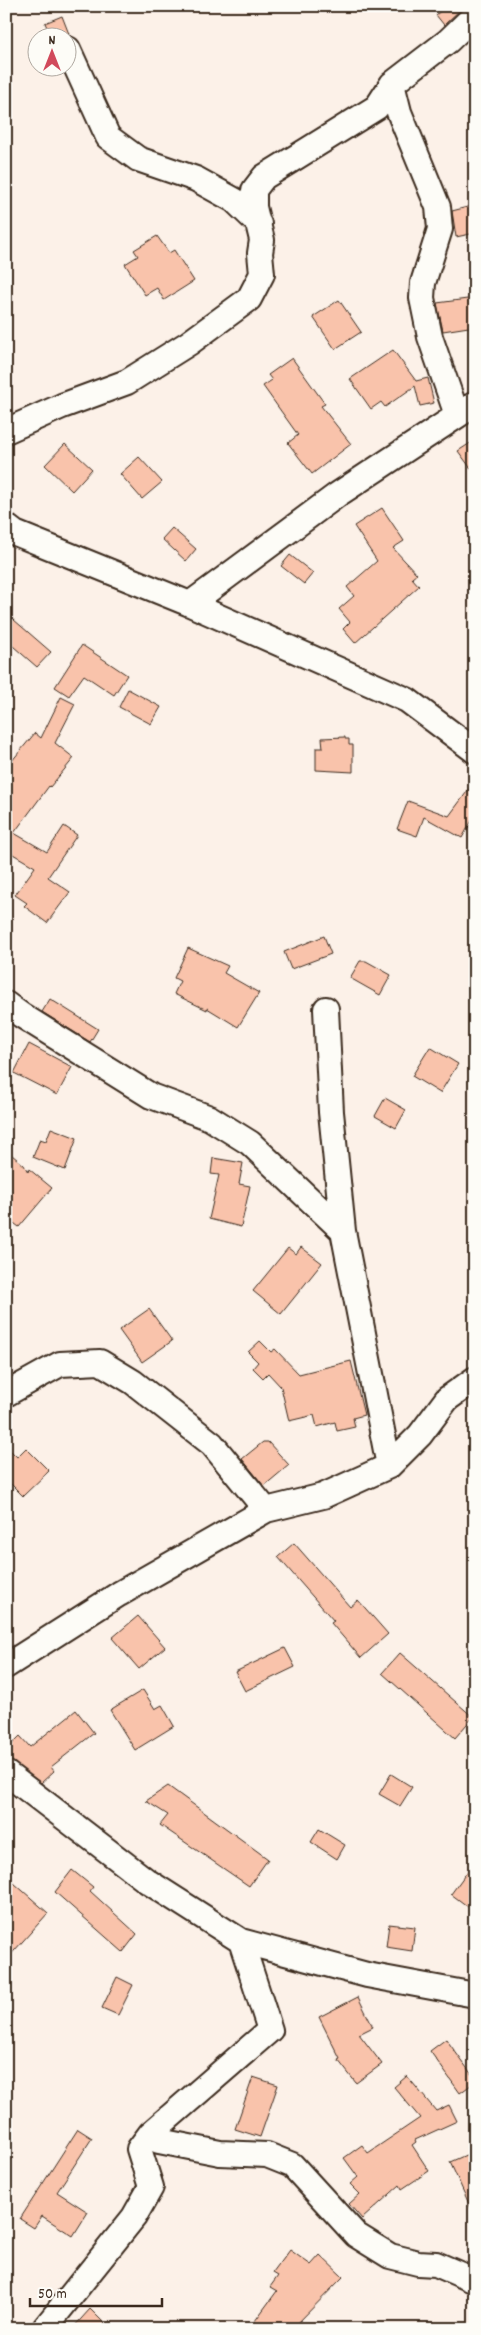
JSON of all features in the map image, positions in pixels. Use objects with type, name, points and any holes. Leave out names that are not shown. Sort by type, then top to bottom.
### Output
[{"type":"street","points":[[6,431],[62,406],[127,382],[189,342],[249,299],[262,274],[259,224],[254,208],[254,190],[264,177],[377,107],[392,84],[448,40],[475,14]]},
{"type":"street","points":[[78,71],[108,137],[138,159],[196,179],[234,200],[259,224]]},
{"type":"street","points":[[190,604],[337,495],[466,409],[430,337],[422,298],[423,283],[440,229],[438,208],[399,112],[392,84]]},
{"type":"street","points":[[9,534],[190,604],[407,700],[475,751]]},
{"type":"street","points":[[6,1004],[152,1096],[210,1118],[250,1143],[343,1231]]},
{"type":"street","points":[[326,1009],[331,1112],[343,1231],[389,1466]]},
{"type":"street","points":[[6,1394],[60,1364],[100,1362],[133,1382],[212,1444],[266,1510]]},
{"type":"street","points":[[6,1666],[119,1594],[266,1510],[323,1496],[389,1466],[420,1435],[447,1399],[475,1378]]},
{"type":"street","points":[[6,1774],[147,1881],[241,1941],[367,1974],[475,1995]]},
{"type":"street","points":[[44,2329],[134,2217],[151,2187],[139,2149],[151,2133],[270,2030],[241,1941]]},
{"type":"street","points":[[151,2133],[159,2141],[220,2154],[267,2155],[292,2165],[356,2235],[390,2256],[418,2263],[436,2264],[475,2281]]},
{"type":"building","points":[[446,6],[464,6],[444,25],[436,15]]},
{"type":"building","points":[[62,16],[67,28],[47,28],[45,23]]},
{"type":"building","points":[[475,205],[475,233],[456,237],[452,211]]},
{"type":"building","points":[[157,236],[169,253],[174,250],[194,281],[164,300],[157,288],[145,295],[125,264],[138,256],[134,250]]},
{"type":"building","points":[[475,298],[475,326],[443,331],[437,303]]},
{"type":"building","points":[[339,300],[361,332],[335,349],[313,317]]},
{"type":"building","points":[[393,350],[416,381],[428,378],[434,403],[420,406],[415,386],[385,407],[381,402],[371,409],[350,379]]},
{"type":"building","points":[[292,358],[325,404],[321,406],[351,444],[312,474],[288,443],[298,435],[263,386],[272,380],[268,375]]},
{"type":"building","points":[[475,440],[475,474],[458,451]]},
{"type":"building","points":[[65,444],[92,469],[72,491],[45,465]]},
{"type":"building","points":[[139,457],[162,482],[142,499],[120,474]]},
{"type":"building","points":[[382,508],[404,541],[393,548],[417,574],[412,578],[419,586],[355,643],[343,629],[350,622],[339,609],[354,596],[347,587],[377,561],[354,526]]},
{"type":"building","points":[[172,528],[196,549],[186,561],[162,539]]},
{"type":"building","points":[[290,555],[313,573],[304,584],[281,566]]},
{"type":"building","points":[[6,613],[51,652],[37,667],[6,640]]},
{"type":"building","points":[[82,645],[127,675],[114,695],[84,675],[69,696],[55,687]]},
{"type":"building","points":[[128,689],[161,707],[151,724],[119,707]]},
{"type":"building","points":[[61,697],[75,704],[55,743],[74,758],[49,786],[14,833],[47,852],[64,826],[77,835],[48,877],[70,892],[47,923],[24,906],[27,903],[15,895],[35,867],[6,850],[6,768],[35,733],[41,738]]},
{"type":"building","points":[[345,737],[345,739],[349,739],[349,745],[353,745],[353,772],[316,770],[316,748],[323,748],[322,738]]},
{"type":"building","points":[[475,781],[475,815],[462,838],[424,817],[417,836],[397,829],[408,801],[449,816]]},
{"type":"building","points":[[324,936],[331,954],[291,969],[284,952]]},
{"type":"building","points":[[188,948],[228,966],[224,973],[259,993],[238,1027],[207,1008],[207,1010],[174,994],[180,981],[174,978]]},
{"type":"building","points":[[360,961],[366,961],[391,975],[380,995],[350,978]]},
{"type":"building","points":[[50,999],[98,1029],[90,1042],[42,1012]]},
{"type":"building","points":[[29,1044],[72,1067],[57,1095],[14,1073]]},
{"type":"building","points":[[430,1047],[458,1064],[440,1093],[412,1076]]},
{"type":"building","points":[[385,1098],[406,1110],[396,1128],[375,1116]]},
{"type":"building","points":[[51,1128],[77,1138],[65,1170],[33,1157],[40,1139],[46,1141]]},
{"type":"building","points":[[6,1150],[24,1165],[28,1172],[29,1169],[52,1188],[19,1227],[6,1217]]},
{"type":"building","points":[[213,1158],[243,1163],[239,1184],[250,1186],[241,1227],[209,1219],[219,1175],[211,1174]]},
{"type":"building","points":[[301,1247],[322,1263],[281,1314],[253,1291],[288,1248],[296,1254]]},
{"type":"building","points":[[149,1309],[172,1341],[142,1362],[119,1330]]},
{"type":"building","points":[[260,1341],[271,1352],[275,1349],[299,1374],[351,1361],[364,1415],[353,1418],[355,1427],[337,1431],[335,1422],[317,1427],[314,1415],[289,1421],[281,1387],[268,1373],[263,1378],[253,1368],[258,1362],[248,1352]]},
{"type":"building","points":[[263,1442],[268,1442],[289,1465],[264,1486],[242,1459]]},
{"type":"building","points":[[6,1446],[17,1457],[26,1448],[49,1471],[23,1496],[6,1479]]},
{"type":"building","points":[[294,1543],[350,1607],[358,1600],[388,1634],[361,1658],[331,1623],[334,1621],[278,1557]]},
{"type":"building","points":[[138,1616],[165,1647],[139,1669],[112,1638]]},
{"type":"building","points":[[285,1648],[295,1667],[245,1691],[235,1672]]},
{"type":"building","points":[[400,1653],[473,1717],[455,1738],[382,1673]]},
{"type":"building","points":[[143,1690],[155,1709],[162,1705],[174,1726],[135,1750],[110,1710]]},
{"type":"building","points":[[76,1710],[94,1733],[51,1767],[54,1771],[41,1783],[6,1758],[6,1750],[20,1736],[30,1747]]},
{"type":"building","points":[[391,1774],[412,1787],[400,1806],[379,1794]]},
{"type":"building","points":[[168,1786],[268,1859],[249,1886],[160,1825],[168,1815],[146,1801]]},
{"type":"building","points":[[319,1829],[345,1845],[337,1859],[311,1842]]},
{"type":"building","points":[[475,1861],[475,1912],[451,1894]]},
{"type":"building","points":[[72,1870],[93,1887],[90,1891],[137,1934],[123,1952],[55,1892]]},
{"type":"building","points":[[6,1876],[48,1913],[6,1960]]},
{"type":"building","points":[[389,1924],[415,1927],[412,1951],[386,1947]]},
{"type":"building","points":[[117,1977],[133,1985],[118,2015],[102,2008]]},
{"type":"building","points":[[358,1997],[373,2027],[359,2034],[382,2064],[356,2083],[338,2060],[340,2059],[319,2017]]},
{"type":"building","points":[[446,2039],[475,2079],[475,2082],[460,2093],[430,2051]]},
{"type":"building","points":[[407,2076],[436,2111],[449,2105],[457,2121],[415,2140],[416,2142],[412,2145],[429,2171],[402,2189],[400,2185],[362,2219],[349,2204],[360,2194],[350,2184],[358,2177],[344,2158],[362,2145],[368,2153],[420,2118],[394,2087]]},
{"type":"building","points":[[253,2077],[278,2085],[260,2137],[235,2129]]},
{"type":"building","points":[[78,2129],[92,2138],[57,2192],[88,2212],[73,2236],[42,2216],[34,2228],[20,2219]]},
{"type":"building","points":[[475,2151],[475,2217],[450,2162]]},
{"type":"building","points":[[290,2250],[311,2265],[320,2255],[343,2277],[292,2329],[249,2329],[277,2291],[270,2287],[278,2276],[273,2273]]},
{"type":"building","points":[[90,2309],[110,2329],[72,2329]]}]
